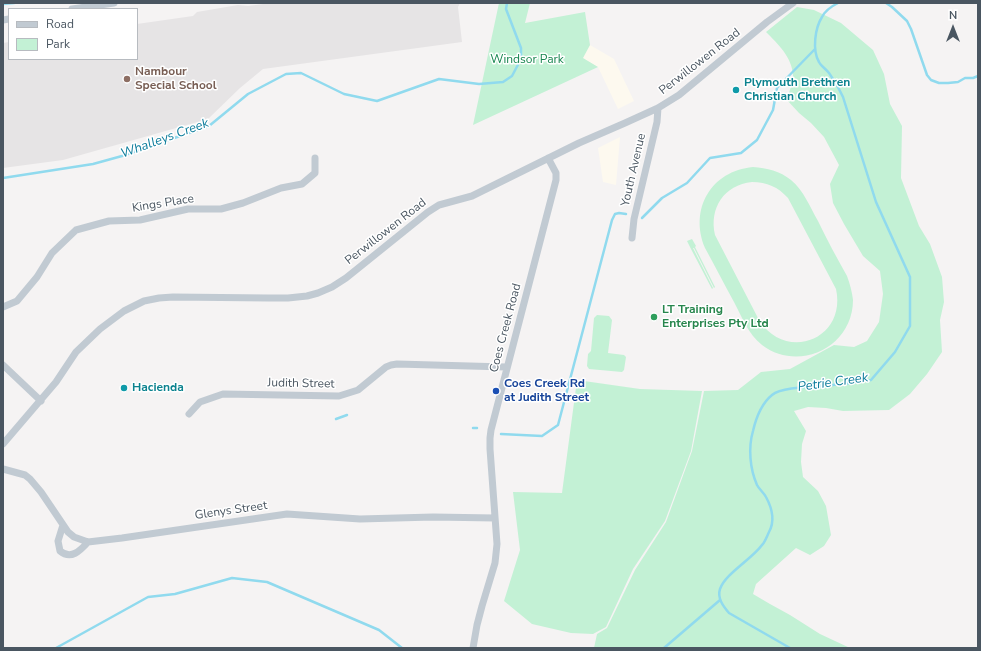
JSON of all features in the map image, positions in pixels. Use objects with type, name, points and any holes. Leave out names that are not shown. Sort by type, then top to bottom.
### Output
[{"type":"street","points":[[79,8],[114,3]]},
{"type":"street","name":"Perwillowen Road","points":[[3,444],[41,401],[76,352],[100,329],[124,311],[144,301],[160,298],[288,298],[307,296],[332,287],[346,278],[428,212],[439,205],[472,196],[548,158],[658,108],[679,94],[767,22],[793,3]]},
{"type":"street","name":"Youth Avenue","points":[[632,238],[634,219],[657,122],[658,108]]},
{"type":"street","name":"Kings Place","points":[[3,307],[17,301],[37,277],[52,253],[76,230],[109,221],[140,220],[188,209],[221,209],[243,203],[281,188],[302,184],[315,174],[315,158]]},
{"type":"street","name":"Coes Creek Road","points":[[473,648],[482,606],[496,563],[497,544],[490,438],[493,417],[556,180],[556,173],[548,158]]},
{"type":"street","name":"Judith Street","points":[[189,414],[200,402],[223,394],[339,396],[358,390],[386,367],[397,364],[506,367]]},
{"type":"street","points":[[3,365],[41,401]]},
{"type":"street","points":[[3,469],[25,475],[30,479],[42,492],[68,532],[74,537],[88,542],[81,550],[69,554],[64,554],[60,551],[58,541],[63,525]]},
{"type":"street","name":"Glenys Street","points":[[88,542],[287,514],[360,519],[434,517],[495,518]]},
{"type":"shaded area","name":"Nambour Special School","points":[[271,3],[460,3],[458,7],[462,42],[263,69],[240,88],[208,119],[63,160],[3,168],[3,43],[8,42],[8,60],[138,60],[138,24],[193,16],[197,12],[238,5],[248,6]]},
{"type":"shaded area","points":[[590,45],[614,59],[634,101],[618,109],[598,67],[582,58]]},
{"type":"shaded area","points":[[620,137],[616,185],[603,182],[598,148]]},
{"type":"green space","name":"Windsor Park","points":[[499,3],[530,3],[525,23],[585,12],[590,45],[583,58],[598,67],[473,125]]},
{"type":"green space","points":[[797,7],[814,10],[841,23],[873,50],[884,74],[890,104],[902,126],[901,178],[919,226],[930,244],[942,277],[944,302],[940,320],[942,352],[927,374],[910,394],[889,410],[843,411],[808,407],[794,411],[806,431],[802,444],[801,462],[803,477],[818,491],[826,506],[831,535],[824,546],[810,555],[796,548],[756,584],[753,594],[820,634],[850,648],[594,648],[597,634],[607,628],[635,570],[666,522],[692,451],[704,391],[738,390],[761,372],[790,369],[834,345],[854,347],[867,341],[879,322],[883,294],[880,271],[863,256],[833,203],[830,184],[839,165],[824,137],[787,100],[793,78],[792,68],[784,51],[766,32]]},
{"type":"green space","points":[[753,167],[768,169],[782,174],[796,184],[806,199],[847,276],[853,300],[851,317],[844,331],[834,342],[821,351],[807,355],[792,356],[777,353],[757,341],[746,325],[705,248],[701,233],[700,219],[702,206],[707,194],[715,184],[738,170]],"holes":[[[757,182],[772,186],[788,198],[836,289],[837,306],[832,321],[824,332],[812,339],[798,342],[784,340],[771,333],[759,320],[715,235],[714,216],[717,207],[726,193],[742,184]]]},
{"type":"green space","points":[[692,239],[715,287],[714,288],[693,248],[713,288],[712,289],[687,241]]},
{"type":"green space","points":[[597,315],[609,316],[612,320],[608,353],[624,355],[626,357],[624,370],[622,372],[589,369],[587,366],[588,354],[591,351],[594,318]]},
{"type":"green space","points":[[577,380],[640,389],[702,391],[691,451],[665,521],[633,569],[606,627],[593,634],[571,633],[532,624],[504,601],[520,550],[513,492],[562,493]]},
{"type":"waterway","points":[[3,4],[14,3]]},
{"type":"waterway","name":"Whalleys Creek","points":[[3,178],[93,164],[122,156],[209,126],[248,94],[286,74],[301,73],[344,94],[377,101],[439,79],[479,84],[503,82],[512,76],[521,59],[521,48],[506,9],[507,3]]},
{"type":"waterway","name":"Petrie Creek","points":[[790,648],[729,613],[719,596],[723,583],[758,550],[766,539],[771,528],[772,514],[770,506],[757,485],[751,465],[751,438],[757,416],[768,399],[777,392],[792,388],[871,380],[895,352],[910,326],[910,277],[876,202],[843,97],[833,79],[821,65],[817,57],[815,39],[818,27],[823,15],[831,7],[838,3]]},
{"type":"waterway","name":"Petrie Creek","points":[[886,3],[907,21],[927,75],[931,80],[939,83],[948,83],[958,82],[965,78],[973,78],[978,76]]},
{"type":"waterway","points":[[642,218],[662,198],[687,183],[710,158],[741,153],[757,140],[773,110],[777,88],[815,49]]},
{"type":"waterway","points":[[501,434],[542,436],[558,425],[612,220],[615,214],[626,214]]},
{"type":"waterway","points":[[336,419],[347,415]]},
{"type":"waterway","points":[[56,648],[148,597],[175,594],[232,578],[267,582],[379,630],[402,648]]},
{"type":"waterway","points":[[664,648],[720,600]]},
{"type":"place","name":"Nambour Special School","points":[[127,79]]},
{"type":"place","name":"Plymouth Brethren Christian Church","points":[[736,90]]},
{"type":"place","name":"LT Training Enterprises Pty Ltd","points":[[654,317]]},
{"type":"place","name":"Hacienda","points":[[124,388]]},
{"type":"place","name":"Coes Creek Rd at Judith Street","points":[[496,391]]}]
